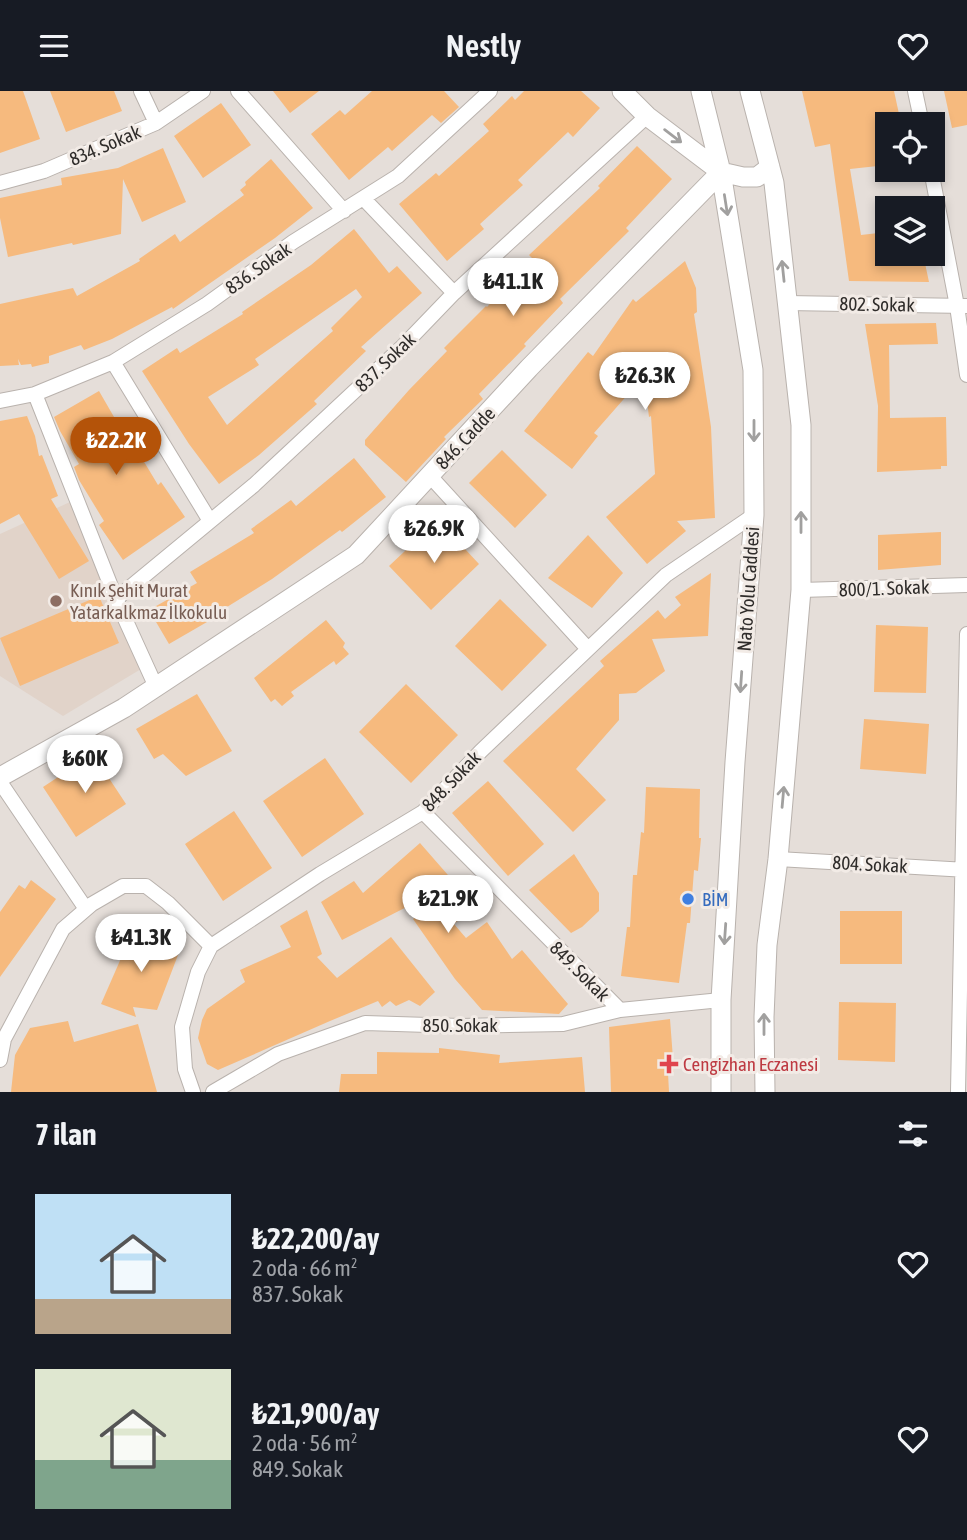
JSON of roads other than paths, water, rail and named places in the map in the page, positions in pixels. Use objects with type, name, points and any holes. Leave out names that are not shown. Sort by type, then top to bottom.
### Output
[{"type":"main road","points":[[622,91],[647,116],[721,172],[757,177],[769,167]]},
{"type":"main road","name":"Nato Yolu Caddesi","points":[[701,91],[721,172],[753,370],[754,515],[720,1000],[721,1092]]},
{"type":"main road","points":[[750,91],[774,183],[801,425],[801,590],[778,859],[767,945],[765,1092]]},
{"type":"main road","name":"846. Cadde","points":[[0,780],[124,708],[356,555],[529,368],[721,172]]},
{"type":"street","points":[[141,91],[156,123]]},
{"type":"street","name":"834. Sokak","points":[[0,183],[44,171],[156,123],[203,91]]},
{"type":"street","points":[[238,91],[344,211]]},
{"type":"street","name":"836. Sokak","points":[[0,401],[35,394],[113,362],[207,304],[293,242],[398,176],[490,91]]},
{"type":"street","points":[[915,91],[919,112]]},
{"type":"street","name":"837. Sokak","points":[[116,599],[254,485],[403,346],[454,293],[647,116]]},
{"type":"street","points":[[934,182],[962,306],[967,375]]},
{"type":"street","points":[[363,198],[454,293]]},
{"type":"street","name":"802. Sokak","points":[[787,303],[962,306]]},
{"type":"street","points":[[113,362],[210,521]]},
{"type":"street","points":[[35,394],[116,599],[156,687]]},
{"type":"street","points":[[429,476],[588,649]]},
{"type":"street","name":"848. Sokak","points":[[211,946],[320,874],[423,812],[481,751],[666,575],[754,515]]},
{"type":"street","name":"800/1. Sokak","points":[[801,590],[967,585]]},
{"type":"street","points":[[958,1092],[963,1034],[967,634]]},
{"type":"street","points":[[0,780],[86,909]]},
{"type":"street","name":"849. Sokak","points":[[423,812],[620,1010]]},
{"type":"street","name":"804. Sokak","points":[[778,859],[964,870]]},
{"type":"street","points":[[0,1060],[4,1039],[63,929],[86,909],[123,886],[146,886],[168,903],[211,946],[198,972],[182,1027],[185,1069],[193,1092]]},
{"type":"street","name":"850. Sokak","points":[[213,1092],[278,1055],[365,1023],[460,1026],[563,1024],[620,1010],[720,1000]]},
{"type":"place","name":"Kınık Şehit Murat Yatarkalkmaz İlkokulu","points":[[56,601]]},
{"type":"place","name":"BİM","points":[[688,899]]},
{"type":"place","name":"Cengizhan Eczanesi","points":[[669,1064]]}]
